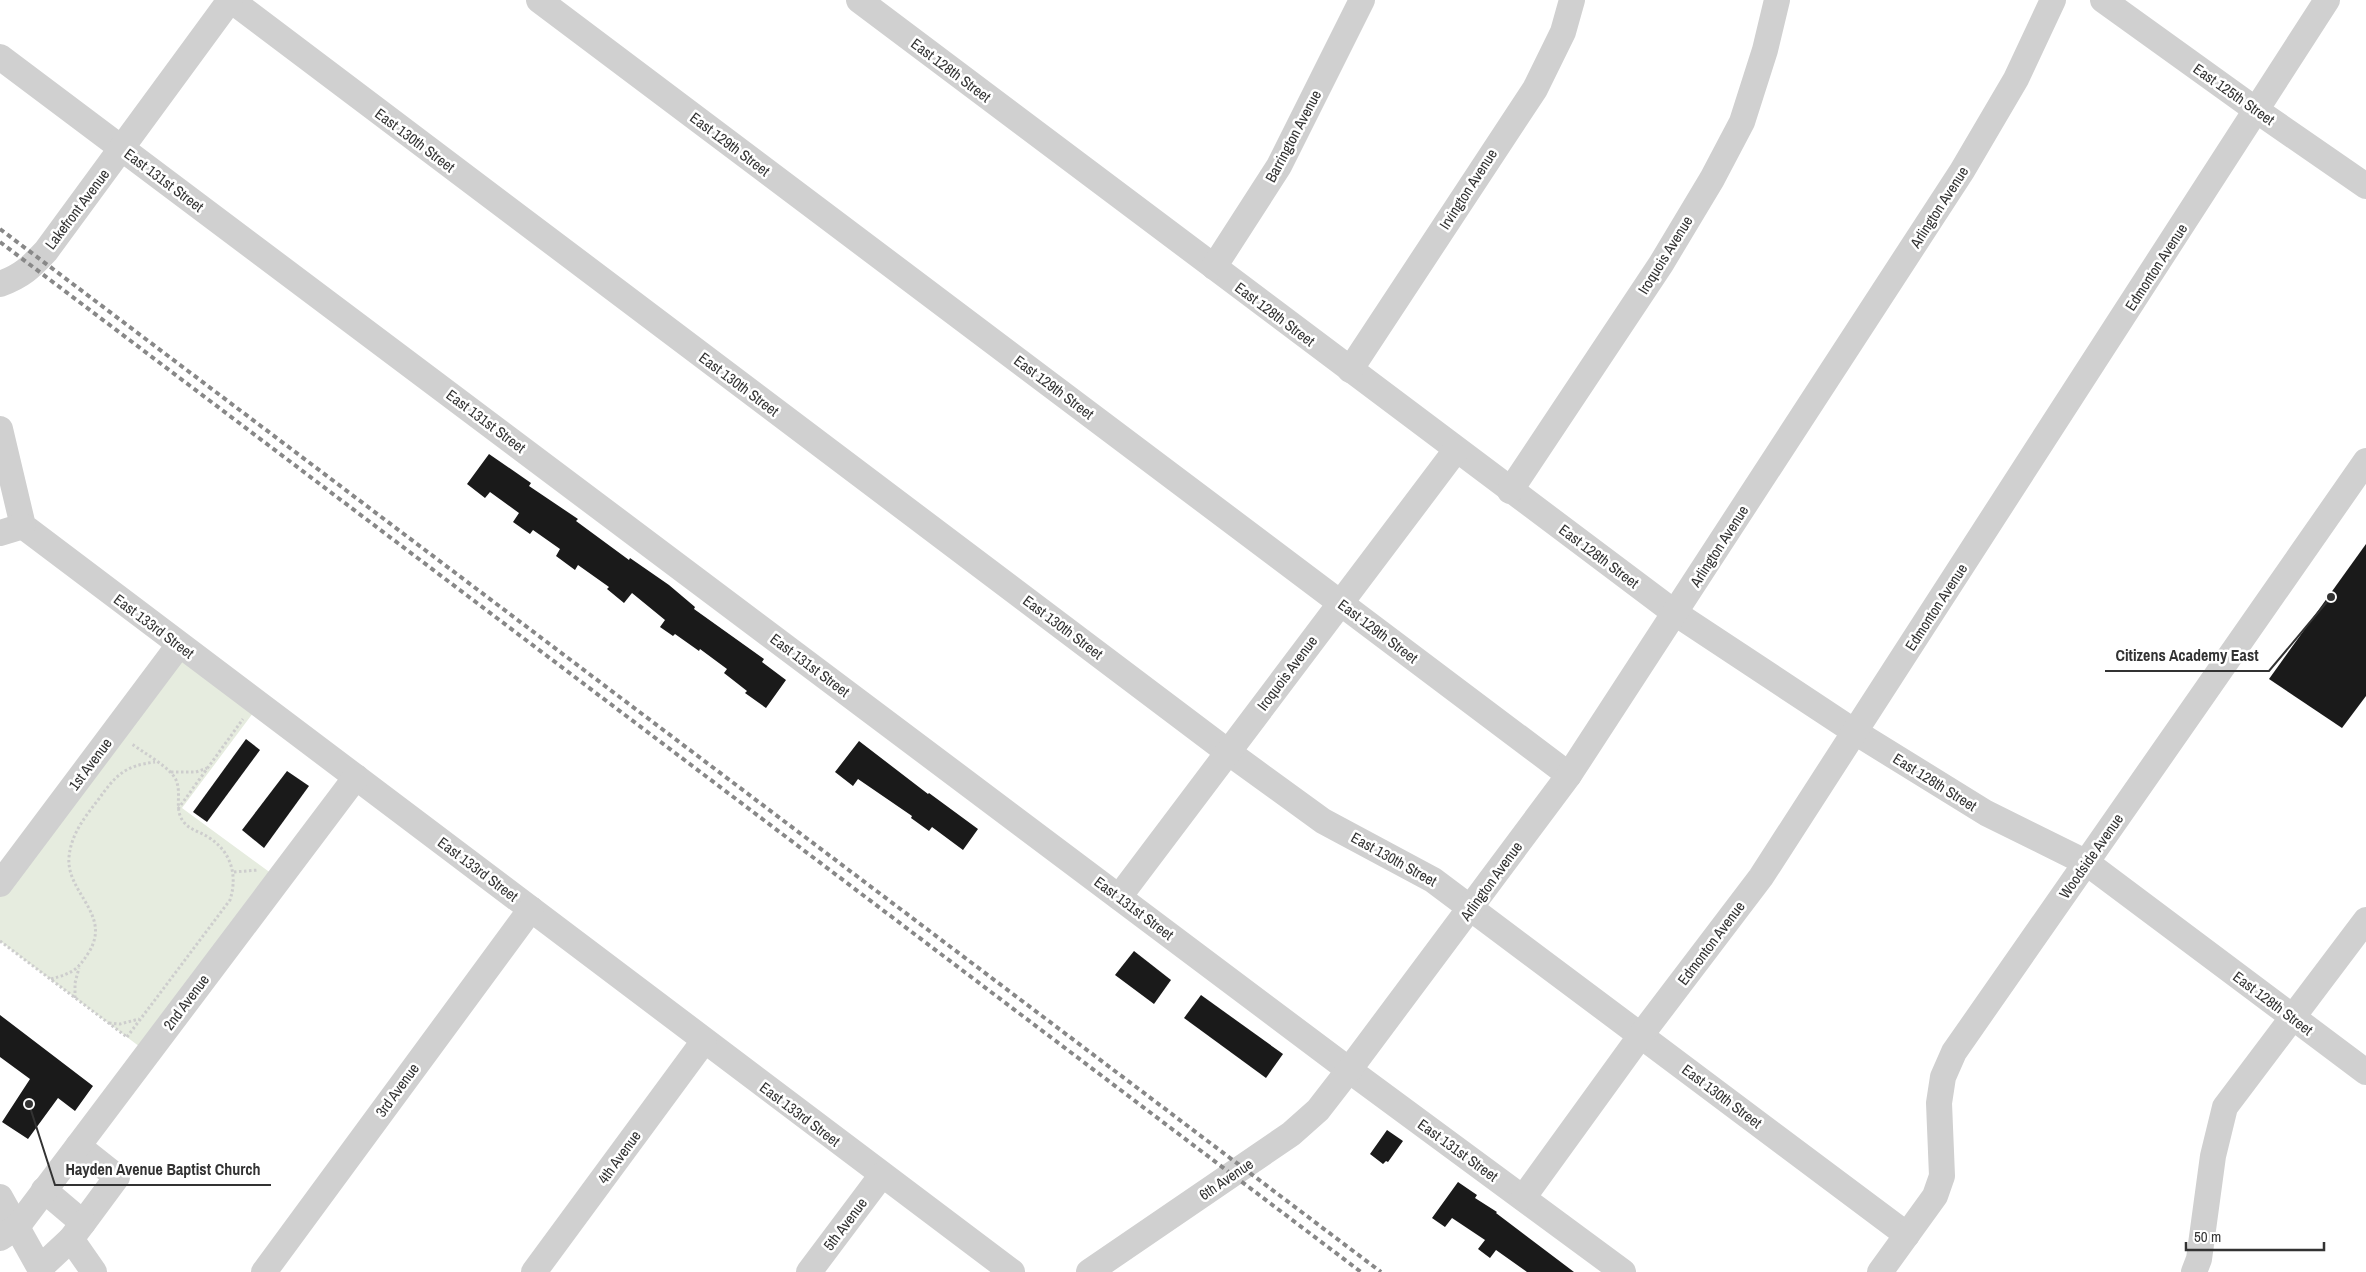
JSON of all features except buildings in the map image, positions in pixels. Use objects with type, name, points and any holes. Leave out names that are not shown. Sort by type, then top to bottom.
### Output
[{"type":"street","name":"Lakefront Avenue","points":[[0,284],[19,277],[41,257],[123,149],[231,0]]},
{"type":"street","name":"East 130th Street","points":[[231,0],[1228,752],[1323,821],[1434,880],[1907,1236]]},
{"type":"street","name":"East 129th Street","points":[[539,0],[1570,775]]},
{"type":"street","name":"East 128th Street","points":[[859,0],[1510,491],[1676,613],[1855,732],[1986,813],[2086,863],[2366,1072]]},
{"type":"street","name":"Barrington Avenue","points":[[1214,268],[1279,166],[1362,0]]},
{"type":"street","name":"Irvington Avenue","points":[[1350,370],[1535,89],[1564,32],[1572,0]]},
{"type":"street","name":"Iroquois Avenue","points":[[1510,491],[1661,264],[1712,179],[1742,122],[1765,50],[1777,0]]},
{"type":"street","name":"Arlington Avenue","points":[[1349,1070],[1570,775],[1962,171],[2016,80],[2053,0]]},
{"type":"street","name":"East 125th Street","points":[[2103,0],[2366,186]]},
{"type":"street","name":"Edmonton Avenue","points":[[1523,1198],[1641,1035],[1761,877],[2326,0]]},
{"type":"street","name":"East 131st Street","points":[[0,57],[1349,1070],[1623,1272]]},
{"type":"street","name":"East 133rd Street","points":[[0,429],[12,530],[179,645],[531,909],[881,1176],[1012,1272]]},
{"type":"street","name":"Iroquois Avenue","points":[[1119,897],[1456,450]]},
{"type":"street","name":"Woodside Avenue","points":[[1880,1272],[1935,1196],[1942,1176],[1939,1103],[1943,1077],[1954,1052],[2366,461]]},
{"type":"street","name":"1st Avenue","points":[[0,884],[179,645]]},
{"type":"street","name":"2nd Avenue","points":[[8,1232],[78,1146],[356,777]]},
{"type":"street","name":"3rd Avenue","points":[[264,1272],[531,909]]},
{"type":"street","points":[[2194,1272],[2201,1251],[2214,1156],[2225,1107],[2366,920]]},
{"type":"street","name":"4th Avenue","points":[[534,1272],[704,1041]]},
{"type":"street","name":"6th Avenue","points":[[1089,1272],[1291,1134],[1318,1110],[1349,1070]]},
{"type":"street","points":[[0,1197],[8,1232],[41,1270],[77,1231],[117,1177],[78,1146]]},
{"type":"street","name":"5th Avenue","points":[[810,1272],[881,1176]]},
{"type":"street","points":[[44,1190],[77,1231],[94,1272]]},
{"type":"path","points":[[178,809],[246,715]]},
{"type":"path","points":[[126,739],[169,772],[177,782],[178,809],[181,819],[186,826],[208,837],[221,847],[229,858],[234,872],[234,888],[230,900],[127,1037]]},
{"type":"path","points":[[75,998],[75,983],[79,968],[92,947],[96,932],[95,919],[72,878],[69,858],[74,838],[83,820],[114,778],[126,769],[138,764],[156,762]]},
{"type":"path","points":[[169,772],[196,772],[207,768]]},
{"type":"path","points":[[234,872],[262,870]]},
{"type":"path","points":[[0,941],[134,1042]]},
{"type":"path","points":[[50,979],[69,974],[79,968]]},
{"type":"path","points":[[108,1023],[120,1024],[140,1019]]},
{"type":"shaded area","points":[[179,645],[259,705],[182,808],[279,879],[148,1053],[0,941],[0,884]]},
{"type":"railway","points":[[0,229],[1381,1272]]},
{"type":"railway","points":[[0,242],[1361,1272]]},
{"type":"place","name":"Citizens Academy East","points":[[2331,597]]},
{"type":"place","name":"Hayden Avenue Baptist Church","points":[[29,1104]]}]
